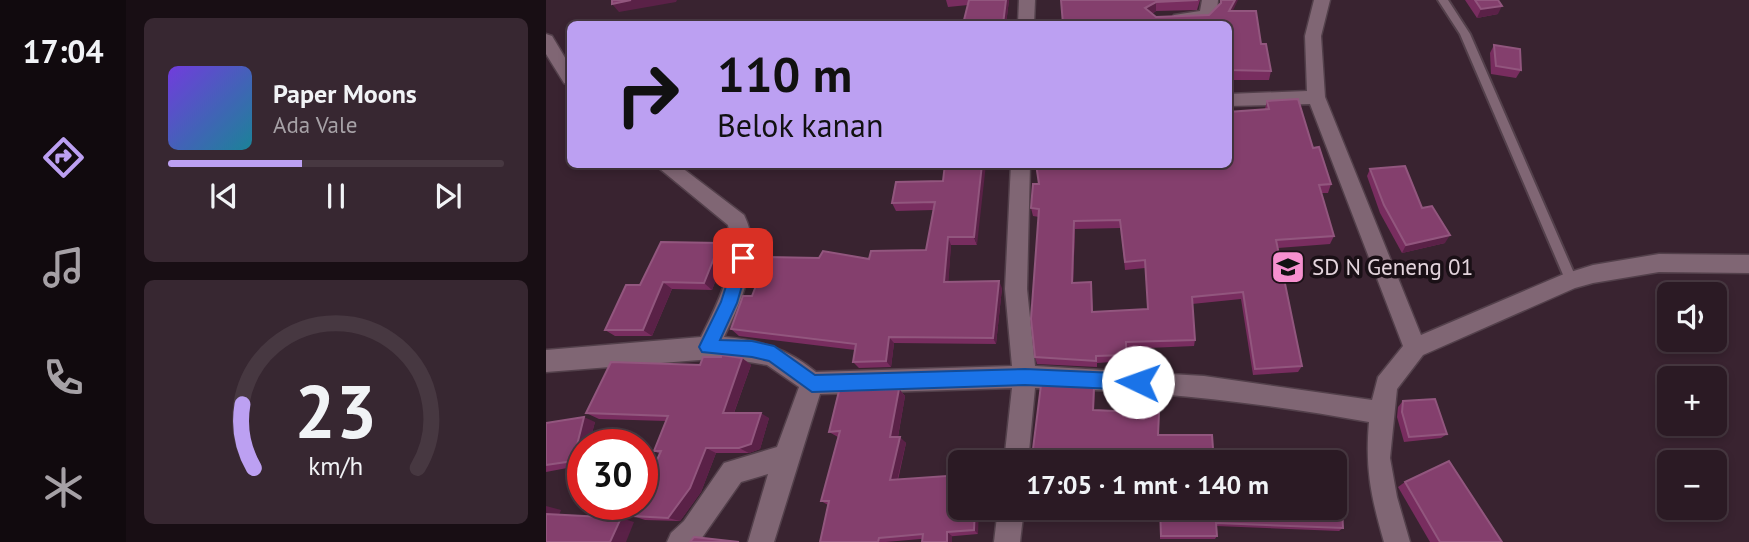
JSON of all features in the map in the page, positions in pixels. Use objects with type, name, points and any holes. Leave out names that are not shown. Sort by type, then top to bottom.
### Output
[{"type":"street","points":[[1027,0],[1027,21]]},
{"type":"street","points":[[1170,19],[1205,16],[1209,12],[1210,0]]},
{"type":"street","points":[[1316,2],[1312,28],[1312,60],[1317,97],[1349,176],[1376,256],[1415,348]]},
{"type":"street","points":[[546,40],[567,74]]},
{"type":"street","points":[[1232,100],[1317,97]]},
{"type":"street","points":[[668,168],[737,221],[741,234],[743,258],[740,270],[729,303],[708,347]]},
{"type":"street","points":[[1017,450],[1025,377],[1016,289],[1021,168]]},
{"type":"street","points":[[1397,542],[1384,497],[1378,457],[1382,413],[1386,385],[1415,348],[1571,280],[1596,272],[1657,262],[1749,264]]},
{"type":"street","points":[[546,361],[708,347],[752,349],[774,354],[812,383],[1025,377],[1138,382],[1307,399],[1382,413]]},
{"type":"street","points":[[761,542],[786,457],[812,383]]},
{"type":"street","points":[[680,542],[692,530],[733,472],[786,457]]},
{"type":"street","points":[[1007,542],[1010,520]]},
{"type":"lane","points":[[1443,0],[1465,34],[1571,280]]},
{"type":"building","points":[[612,0],[631,0],[612,4]]},
{"type":"building","points":[[969,0],[1006,0],[1003,21],[964,21]]},
{"type":"building","points":[[1061,0],[1198,0],[1156,2],[1145,8],[1156,17],[1209,15],[1221,0],[1235,0],[1229,11],[1256,11],[1261,44],[1266,44],[1271,71],[1232,70],[1232,21],[1063,21]]},
{"type":"building","points":[[1475,0],[1498,0],[1502,6],[1481,9]]},
{"type":"building","points":[[1494,45],[1520,49],[1521,70],[1496,66]]},
{"type":"building","points":[[1298,99],[1313,148],[1319,147],[1331,184],[1319,185],[1334,236],[1276,240],[1302,366],[1255,369],[1243,292],[1192,297],[1195,340],[1126,342],[1126,355],[1096,356],[1096,361],[1035,357],[1031,319],[1039,209],[1031,208],[1033,184],[1039,184],[1037,168],[1232,168],[1232,112],[1269,109],[1267,101]],"holes":[[[1120,220],[1125,262],[1145,260],[1148,309],[1092,312],[1091,282],[1072,283],[1074,221]]]},
{"type":"building","points":[[1405,166],[1422,208],[1432,206],[1450,235],[1406,245],[1384,205],[1370,169]]},
{"type":"building","points":[[945,168],[982,168],[974,237],[948,237],[944,282],[999,281],[993,338],[889,337],[886,361],[853,362],[856,344],[731,329],[743,296],[752,296],[767,257],[819,258],[823,251],[869,259],[871,251],[926,250],[935,202],[892,203],[896,182],[943,181]]},
{"type":"building","points":[[661,242],[720,243],[704,283],[663,282],[643,330],[605,330],[626,285],[640,285]]},
{"type":"building","points":[[703,357],[742,358],[723,413],[761,413],[751,444],[739,448],[706,448],[690,488],[668,518],[658,517],[658,458],[661,451],[658,451],[658,441],[668,416],[586,413],[611,362],[700,365]]},
{"type":"building","points":[[1041,385],[1094,387],[1093,410],[1159,413],[1158,435],[1212,435],[1213,450],[1036,450],[1033,449]]},
{"type":"building","points":[[899,389],[890,437],[900,437],[890,480],[948,476],[948,520],[974,520],[974,530],[947,532],[947,542],[922,542],[923,534],[879,538],[878,542],[820,542],[829,501],[821,501],[840,431],[829,432],[839,391]]},
{"type":"building","points":[[1435,399],[1447,434],[1409,437],[1402,412],[1403,401]]},
{"type":"building","points":[[584,417],[581,429],[567,429],[567,462],[546,465],[546,423]]},
{"type":"building","points":[[1449,461],[1502,542],[1440,542],[1405,482]]},
{"type":"building","points":[[546,514],[567,515],[567,520],[620,520],[610,542],[546,542]]},
{"type":"building","points":[[1160,520],[1343,520],[1343,528],[1216,523],[1217,536],[1161,536]]},
{"type":"building","points":[[694,537],[739,542],[690,542]]},
{"type":"place","name":"SD N Geneng 01","points":[[1288,267]]},
{"type":"route","points":[[743,258],[729,303],[708,347],[752,349],[774,354],[812,383],[1025,377],[1138,382]]}]
